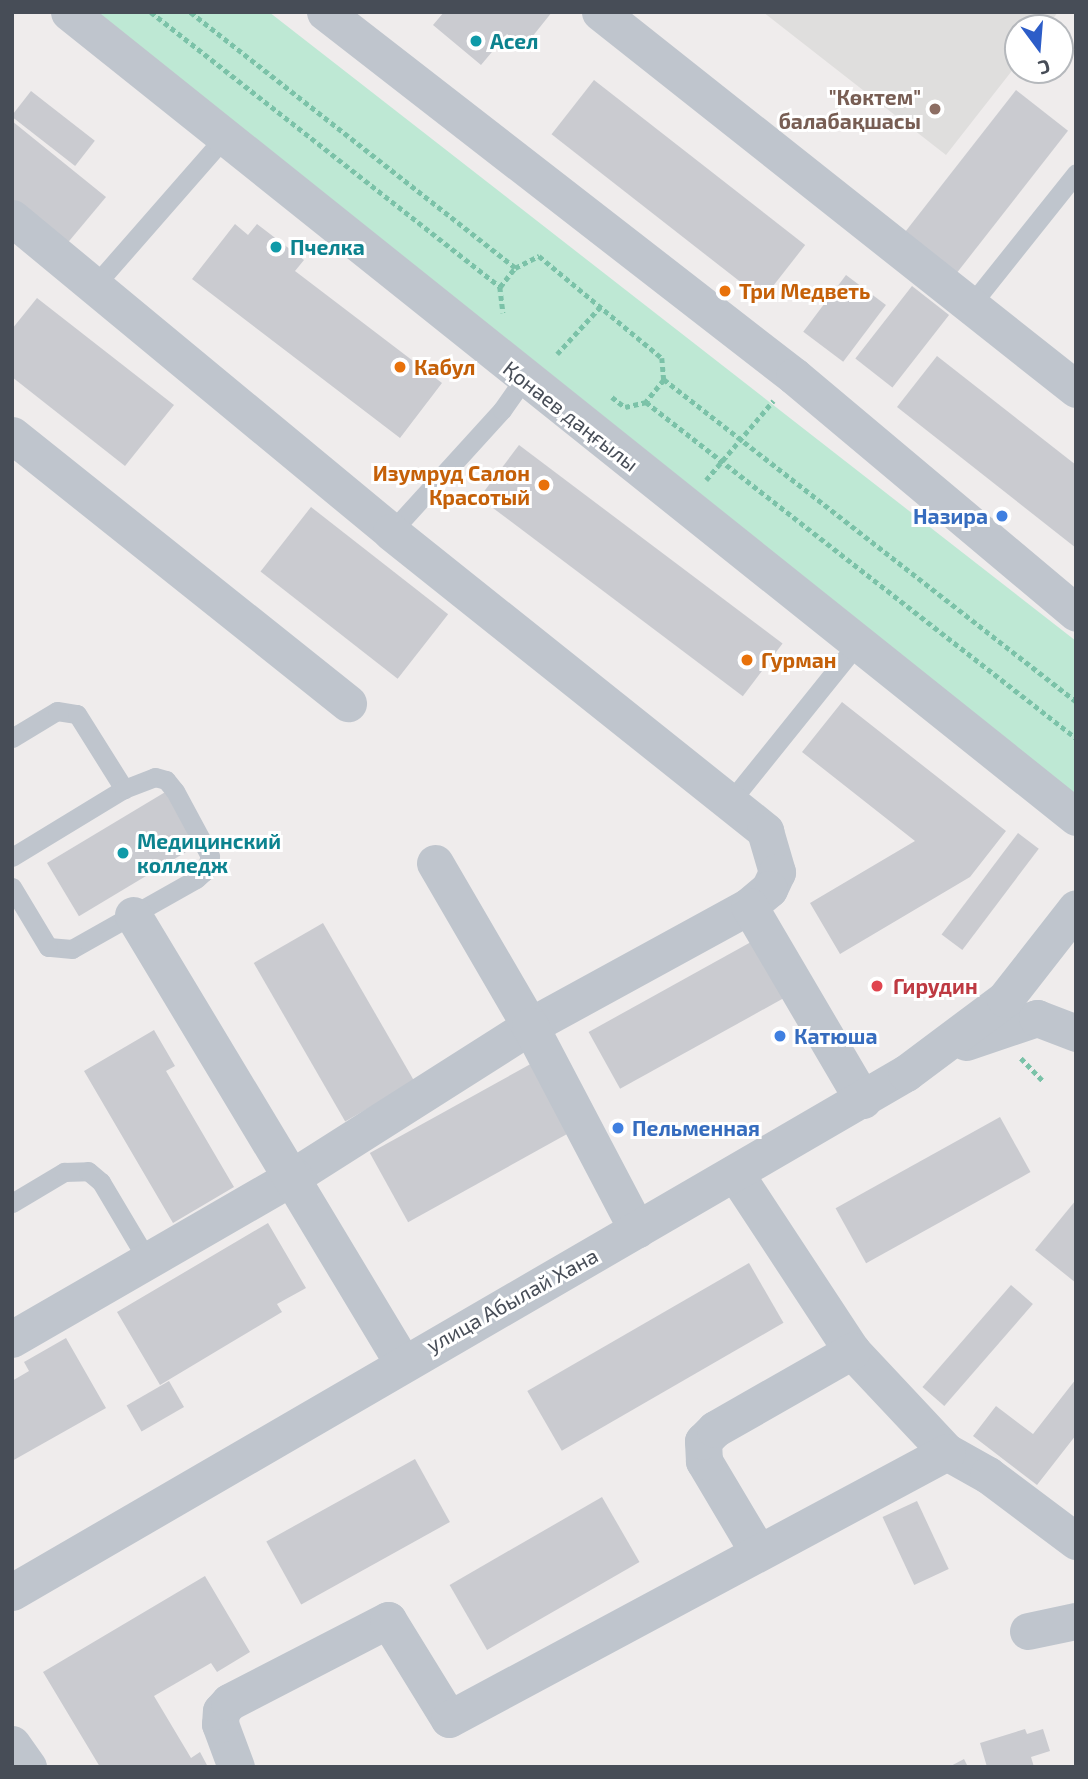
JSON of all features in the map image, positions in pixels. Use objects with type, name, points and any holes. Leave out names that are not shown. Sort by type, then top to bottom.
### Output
[{"type":"street","name":"Қонаев даңғылы","points":[[69,12],[523,380],[685,505],[1076,817]]},
{"type":"street","points":[[325,12],[794,376],[1076,613]]},
{"type":"street","points":[[600,12],[1076,389]]},
{"type":"street","points":[[12,218],[391,532],[765,831],[775,854],[777,872],[769,889],[749,906],[530,1026],[294,1175],[12,1339]]},
{"type":"street","points":[[12,435],[348,704]]},
{"type":"street","points":[[435,863],[530,1026],[637,1230]]},
{"type":"street","points":[[749,906],[863,1100]]},
{"type":"street","name":"улица Абылай Хана","points":[[12,1592],[402,1362],[637,1230],[906,1073],[1005,999],[1076,908]]},
{"type":"street","points":[[133,915],[294,1175],[402,1362]]},
{"type":"street","points":[[906,1073],[973,1038],[1021,1022],[1049,1020],[1076,1033]]},
{"type":"street","points":[[735,1172],[852,1351],[947,1452],[999,1482],[1076,1541]]},
{"type":"street","points":[[758,1552],[704,1461],[703,1441],[715,1429],[852,1351]]},
{"type":"street","points":[[236,1767],[220,1724],[221,1711],[229,1702],[388,1620],[449,1719],[947,1452]]},
{"type":"street","points":[[1028,1630],[1076,1621]]},
{"type":"street","points":[[12,1744],[28,1767]]},
{"type":"lane","points":[[96,285],[224,138]]},
{"type":"lane","points":[[970,306],[1076,173]]},
{"type":"lane","points":[[391,532],[502,410],[523,380]]},
{"type":"lane","points":[[730,802],[858,643]]},
{"type":"lane","points":[[12,738],[57,711],[77,714],[124,789]]},
{"type":"lane","points":[[12,857],[145,778],[166,780],[210,856],[205,871],[196,879],[72,949],[59,951],[48,947],[12,887]]},
{"type":"lane","points":[[12,1203],[64,1172],[88,1171],[101,1182],[148,1261]]},
{"type":"path","points":[[151,12],[500,287]]},
{"type":"path","points":[[190,12],[515,268]]},
{"type":"path","points":[[510,319],[501,312],[500,287],[515,268],[538,256],[662,358],[664,380],[646,402],[625,407],[605,392]]},
{"type":"path","points":[[557,355],[600,307]]},
{"type":"path","points":[[548,347],[567,362]]},
{"type":"path","points":[[685,505],[794,376]]},
{"type":"path","points":[[664,380],[1076,702]]},
{"type":"path","points":[[646,402],[1076,738]]},
{"type":"shaded area","name":"\"Көктем\" балабақшасы","points":[[763,12],[1058,12],[1004,14],[1004,81],[946,155]]},
{"type":"green space","points":[[90,12],[269,12],[1076,641],[1076,796]]},
{"type":"building","name":"Асел","points":[[444,12],[552,12],[524,47],[507,34],[481,65],[433,25]]},
{"type":"building","points":[[594,80],[805,245],[763,299],[552,134]]},
{"type":"building","points":[[1016,90],[1068,131],[952,280],[900,239]]},
{"type":"building","points":[[31,91],[95,141],[75,166],[12,117]]},
{"type":"building","points":[[12,121],[106,197],[65,246],[12,203]]},
{"type":"building","points":[[235,224],[248,235],[257,224],[304,260],[295,271],[442,383],[400,438],[192,279]]},
{"type":"building","points":[[846,275],[886,305],[843,362],[803,332]]},
{"type":"building","points":[[912,286],[949,315],[892,387],[855,358]]},
{"type":"building","points":[[37,298],[174,405],[125,466],[12,377],[12,329]]},
{"type":"building","points":[[937,356],[1076,465],[1076,548],[897,407]]},
{"type":"building","points":[[519,445],[783,644],[743,696],[479,498]]},
{"type":"building","points":[[311,507],[448,614],[398,679],[261,572]]},
{"type":"building","points":[[842,702],[1006,831],[970,877],[840,954],[810,903],[915,841],[802,752]]},
{"type":"building","name":"Медицинский колледж","points":[[167,791],[199,844],[79,916],[47,863]]},
{"type":"building","points":[[1018,833],[1039,849],[962,950],[942,934]]},
{"type":"building","points":[[323,923],[414,1081],[345,1121],[254,963]]},
{"type":"building","points":[[760,937],[792,994],[620,1089],[589,1032]]},
{"type":"building","points":[[154,1030],[175,1066],[166,1071],[234,1187],[173,1223],[84,1071]]},
{"type":"building","points":[[536,1061],[574,1130],[408,1222],[370,1153]]},
{"type":"building","points":[[1000,1117],[1031,1172],[866,1263],[836,1208]]},
{"type":"building","points":[[1076,1200],[1076,1283],[1035,1250]]},
{"type":"building","points":[[268,1223],[306,1288],[277,1304],[282,1312],[160,1385],[117,1312]]},
{"type":"building","points":[[749,1263],[784,1323],[562,1451],[527,1391]]},
{"type":"building","points":[[1011,1285],[1033,1304],[944,1406],[922,1387]]},
{"type":"building","points":[[66,1338],[106,1408],[12,1461],[12,1381],[29,1371],[24,1362]]},
{"type":"building","points":[[1076,1379],[1076,1435],[1037,1485],[973,1436],[996,1406],[1033,1434]]},
{"type":"building","points":[[169,1381],[184,1407],[142,1431],[127,1406]]},
{"type":"building","points":[[415,1459],[450,1522],[301,1604],[266,1541]]},
{"type":"building","points":[[602,1497],[640,1562],[487,1650],[450,1585]]},
{"type":"building","points":[[917,1501],[949,1569],[914,1585],[883,1517]]},
{"type":"building","points":[[205,1576],[250,1652],[217,1672],[211,1663],[154,1696],[191,1758],[200,1752],[208,1767],[100,1767],[43,1672]]},
{"type":"building","points":[[1025,1729],[1027,1734],[1043,1729],[1050,1751],[1031,1757],[1034,1767],[987,1767],[980,1743]]},
{"type":"building","points":[[964,1759],[968,1767],[949,1767]]},
{"type":"place","name":"Асел","points":[[476,41]]},
{"type":"place","name":"\"Көктем\" балабақшасы","points":[[935,109]]},
{"type":"place","name":"Пчелка","points":[[276,247]]},
{"type":"place","name":"Три Медветь","points":[[725,291]]},
{"type":"place","name":"Кабул","points":[[400,367]]},
{"type":"place","name":"Изумруд Салон Красотый","points":[[544,485]]},
{"type":"place","name":"Назира","points":[[1002,516]]},
{"type":"place","name":"Гурман","points":[[747,660]]},
{"type":"place","name":"Медицинский колледж","points":[[123,853]]},
{"type":"place","name":"Гирудин","points":[[877,986]]},
{"type":"place","name":"Катюша","points":[[780,1036]]},
{"type":"place","name":"Пельменная","points":[[618,1128]]}]
